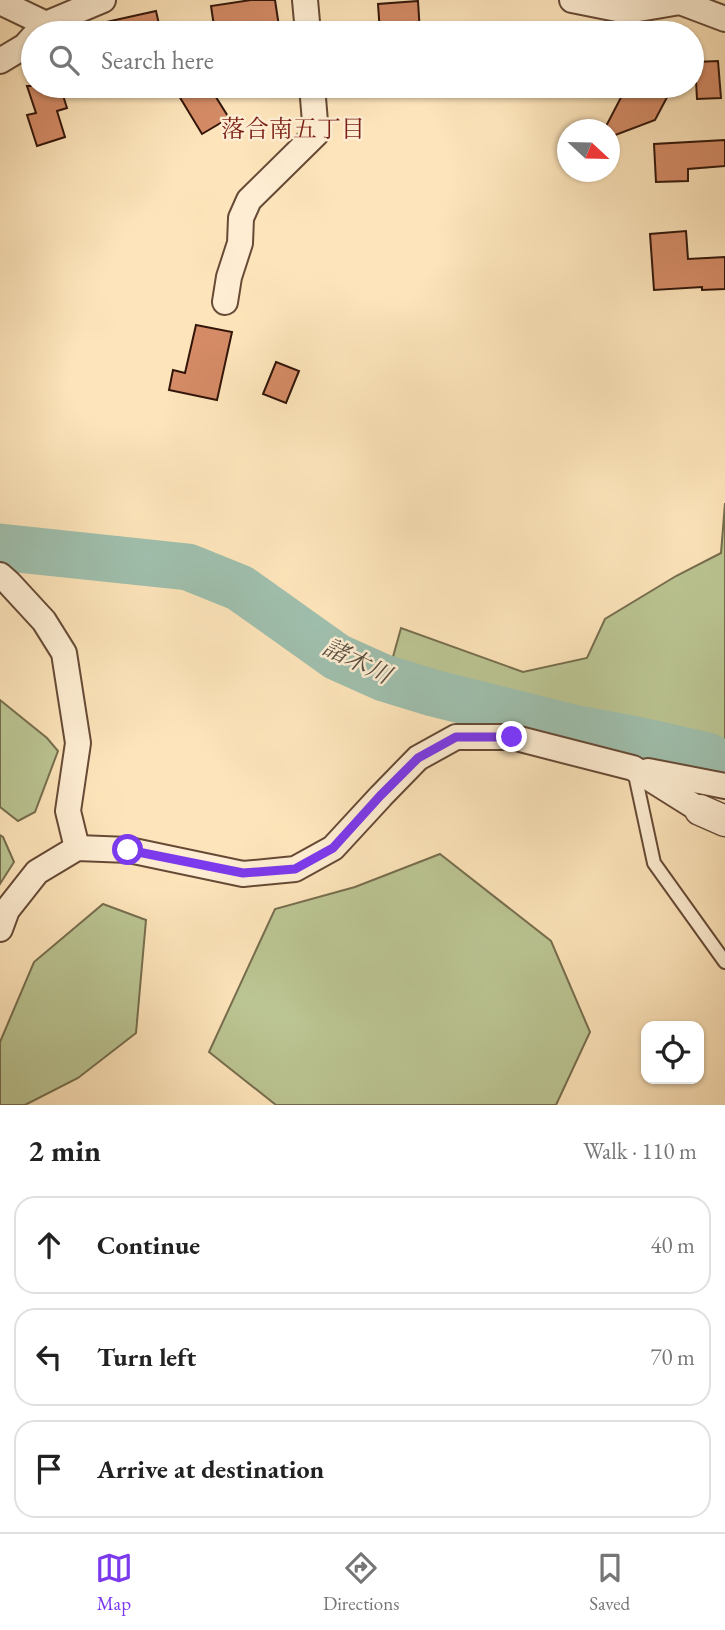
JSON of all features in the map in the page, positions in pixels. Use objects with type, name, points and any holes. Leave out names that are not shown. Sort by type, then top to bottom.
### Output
[{"type":"street","points":[[61,21],[103,0]]},
{"type":"street","points":[[305,0],[307,21]]},
{"type":"street","points":[[572,0],[627,10],[680,2],[725,19]]},
{"type":"street","points":[[0,2],[25,21]]},
{"type":"street","points":[[0,61],[21,48]]},
{"type":"street","points":[[225,302],[229,277],[240,243],[241,218],[249,200],[316,134],[313,98]]},
{"type":"street","points":[[0,575],[44,621],[64,653],[78,743],[68,811],[77,848]]},
{"type":"street","points":[[0,929],[7,910],[37,872],[77,848],[128,850],[243,873],[295,869],[333,848],[418,758],[456,737],[512,737],[633,768],[725,786]]},
{"type":"street","points":[[633,768],[712,816]]},
{"type":"lane","points":[[633,768],[654,863],[725,962]]},
{"type":"green space","points":[[725,503],[725,755],[663,726],[522,708],[423,701],[391,664],[401,628],[523,672],[587,658],[605,619],[676,576],[721,553]]},
{"type":"green space","points":[[0,700],[47,738],[58,751],[35,812],[18,821],[0,807]]},
{"type":"green space","points":[[0,835],[14,862],[0,884]]},
{"type":"green space","points":[[440,854],[551,941],[590,1032],[556,1105],[276,1105],[209,1052],[275,909],[355,887]]},
{"type":"green space","points":[[103,904],[146,920],[136,1033],[78,1078],[25,1105],[0,1105],[0,1042],[34,962]]},
{"type":"building","points":[[251,0],[275,0],[278,21],[213,21],[211,6]]},
{"type":"building","points":[[418,1],[419,21],[379,21],[378,4]]},
{"type":"building","points":[[156,11],[158,21],[111,21]]},
{"type":"building","points":[[718,61],[721,98],[697,99],[704,98],[704,62]]},
{"type":"building","points":[[31,98],[64,98],[67,108],[57,111],[65,137],[37,146],[27,115],[36,113]]},
{"type":"building","points":[[180,98],[216,98],[229,118],[202,134]]},
{"type":"building","points":[[621,98],[667,98],[655,120],[620,133],[620,119],[610,119]]},
{"type":"building","points":[[725,140],[725,166],[688,169],[688,181],[656,182],[654,144]]},
{"type":"building","points":[[686,231],[688,259],[725,257],[725,289],[702,290],[702,287],[654,290],[650,234]]},
{"type":"building","points":[[196,325],[232,332],[217,400],[169,390],[173,370],[185,373]]},
{"type":"building","points":[[276,362],[299,371],[286,403],[263,394]]},
{"type":"waterway","name":"諸木川","points":[[0,547],[188,567],[240,588],[337,657],[384,678],[573,728],[707,756],[725,765]]},
{"type":"district","name":"落合南五丁目","points":[[293,129]]},
{"type":"route","points":[[128,850],[243,873],[295,869],[333,848],[418,758],[456,737],[512,737]]}]
